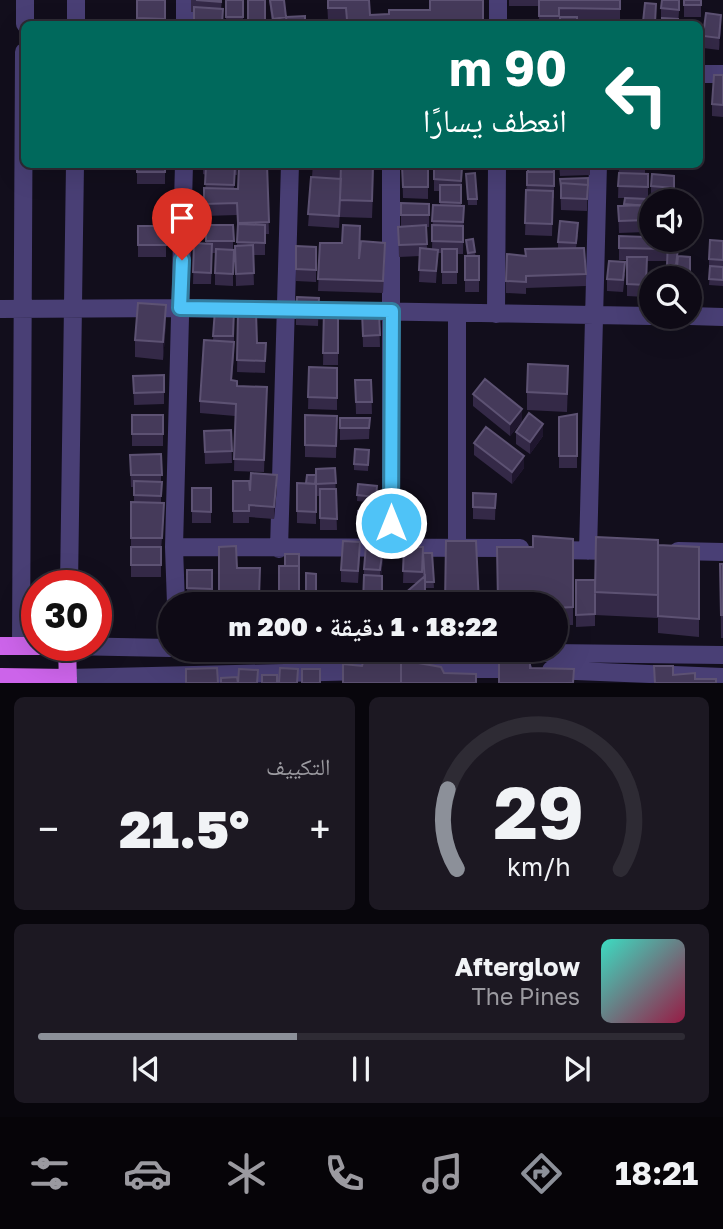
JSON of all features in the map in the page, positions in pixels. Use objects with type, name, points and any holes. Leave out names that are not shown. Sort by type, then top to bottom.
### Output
[{"type":"main road","points":[[0,646],[21,646]]},
{"type":"main road","points":[[22,661],[23,680]]},
{"type":"main road","points":[[0,677],[68,681],[67,661]]},
{"type":"street","points":[[25,0],[25,21]]},
{"type":"street","points":[[76,0],[76,21]]},
{"type":"street","points":[[185,0],[185,21]]},
{"type":"street","points":[[498,0],[498,21]]},
{"type":"street","points":[[703,74],[723,74]]},
{"type":"street","points":[[21,570],[24,168]]},
{"type":"street","points":[[68,570],[75,168]]},
{"type":"street","points":[[176,592],[174,547],[184,168]]},
{"type":"street","points":[[279,550],[290,168]]},
{"type":"street","points":[[391,168],[391,550]]},
{"type":"street","points":[[495,314],[497,168]]},
{"type":"street","points":[[588,551],[598,168]]},
{"type":"street","points":[[0,309],[288,309],[639,316]]},
{"type":"street","points":[[457,313],[457,546]]},
{"type":"street","points":[[702,316],[723,317]]},
{"type":"street","points":[[174,547],[391,550],[457,546],[723,552]]},
{"type":"street","points":[[112,647],[158,648]]},
{"type":"street","points":[[568,654],[723,656]]},
{"type":"street","points":[[176,680],[177,662]]},
{"type":"street","points":[[68,681],[176,680],[388,670],[491,675],[723,677]]},
{"type":"building","points":[[137,0],[165,0],[165,19],[137,18]]},
{"type":"building","points":[[226,0],[243,0],[243,17],[226,17]]},
{"type":"building","points":[[248,0],[265,0],[265,21],[248,21]]},
{"type":"building","points":[[270,0],[284,0],[286,17],[273,19]]},
{"type":"building","points":[[328,0],[369,0],[370,15],[389,14],[389,10],[430,10],[430,0],[483,0],[483,21],[338,21],[347,20],[346,8],[328,8]]},
{"type":"building","points":[[539,0],[620,0],[620,9],[559,8],[559,16],[539,16]]},
{"type":"building","points":[[662,0],[679,0],[679,10],[661,8]]},
{"type":"building","points":[[684,0],[701,0],[701,5],[684,5]]},
{"type":"building","points":[[645,3],[656,4],[655,21],[643,21]]},
{"type":"building","points":[[194,7],[223,9],[222,21],[194,21]]},
{"type":"building","points":[[706,13],[721,15],[719,38],[703,36]]},
{"type":"building","points":[[305,16],[305,21],[287,21],[286,17]]},
{"type":"building","points":[[560,17],[577,17],[577,21],[560,21]]},
{"type":"building","points":[[662,18],[678,19],[678,21],[662,21]]},
{"type":"building","points":[[714,75],[723,75],[723,105],[712,104]]},
{"type":"building","points":[[137,168],[165,168],[165,172],[137,172]]},
{"type":"building","points":[[206,168],[235,168],[234,185],[205,184]]},
{"type":"building","points":[[239,168],[267,168],[269,222],[238,223],[237,203],[204,204],[204,188],[238,189]]},
{"type":"building","points":[[341,168],[373,168],[372,201],[340,200]]},
{"type":"building","points":[[402,168],[428,168],[428,187],[403,187]]},
{"type":"building","points":[[434,168],[462,168],[461,181],[434,179]]},
{"type":"building","points":[[528,168],[554,168],[554,172],[528,172]]},
{"type":"building","points":[[527,172],[554,172],[554,186],[527,185]]},
{"type":"building","points":[[475,173],[477,199],[468,199],[466,174]]},
{"type":"building","points":[[619,173],[648,174],[648,187],[618,186]]},
{"type":"building","points":[[652,174],[674,176],[674,188],[651,186]]},
{"type":"building","points":[[311,177],[341,179],[339,216],[308,214]]},
{"type":"building","points":[[588,178],[588,185],[561,183],[561,187],[560,179]]},
{"type":"building","points":[[561,183],[588,185],[587,199],[561,198]]},
{"type":"building","points":[[440,185],[461,185],[461,203],[440,202]]},
{"type":"building","points":[[526,190],[553,191],[552,224],[525,223]]},
{"type":"building","points":[[625,198],[639,199],[639,205],[624,204]]},
{"type":"building","points":[[401,203],[429,204],[429,215],[401,215]]},
{"type":"building","points":[[433,205],[464,206],[463,222],[432,221]]},
{"type":"building","points":[[639,205],[639,220],[619,221],[618,206]]},
{"type":"building","points":[[560,221],[578,223],[576,243],[558,242]]},
{"type":"building","points":[[238,224],[265,225],[265,243],[237,242]]},
{"type":"building","points":[[206,225],[233,225],[234,241],[206,241]]},
{"type":"building","points":[[343,225],[360,226],[359,259],[361,241],[385,243],[383,281],[318,279],[320,243],[342,243]]},
{"type":"building","points":[[426,225],[427,244],[399,245],[398,227]]},
{"type":"building","points":[[432,225],[463,226],[463,242],[432,241]]},
{"type":"building","points":[[138,226],[166,226],[166,245],[138,245]]},
{"type":"building","points":[[619,236],[639,237],[639,248],[619,248]]},
{"type":"building","points":[[473,239],[475,252],[468,253],[466,240]]},
{"type":"building","points":[[710,240],[723,241],[723,260],[709,259]]},
{"type":"building","points":[[194,243],[212,244],[211,273],[193,272]]},
{"type":"building","points":[[253,245],[254,273],[236,274],[235,246]]},
{"type":"building","points":[[296,246],[316,247],[316,270],[296,269]]},
{"type":"building","points":[[420,248],[438,250],[436,271],[419,270]]},
{"type":"building","points":[[584,248],[586,274],[526,276],[526,282],[506,281],[507,254],[526,256],[525,249]]},
{"type":"building","points":[[216,249],[234,250],[233,274],[215,273]]},
{"type":"building","points":[[442,249],[457,249],[457,272],[442,272]]},
{"type":"building","points":[[668,252],[678,252],[676,265],[667,265]]},
{"type":"building","points":[[465,256],[479,256],[479,280],[465,280]]},
{"type":"building","points":[[678,256],[690,257],[690,266],[677,266]]},
{"type":"building","points":[[627,257],[647,257],[647,266],[639,266],[639,285],[627,284]]},
{"type":"building","points":[[609,261],[625,262],[623,280],[607,279]]},
{"type":"building","points":[[710,266],[723,267],[723,280],[709,279]]},
{"type":"building","points":[[297,297],[319,298],[318,314],[296,313]]},
{"type":"building","points":[[138,303],[166,305],[163,342],[135,340]]},
{"type":"building","points":[[215,310],[234,310],[233,336],[213,336]]},
{"type":"building","points":[[324,310],[338,310],[338,353],[323,353]]},
{"type":"building","points":[[238,312],[256,312],[257,343],[266,343],[265,361],[237,360]]},
{"type":"building","points":[[362,312],[379,312],[380,335],[363,336]]},
{"type":"building","points":[[204,340],[234,342],[231,380],[237,381],[237,386],[267,387],[264,460],[234,459],[236,404],[200,401]]},
{"type":"building","points":[[528,364],[568,366],[567,394],[527,392]]},
{"type":"building","points":[[309,367],[337,368],[337,398],[308,397]]},
{"type":"building","points":[[164,375],[164,392],[134,393],[133,376]]},
{"type":"building","points":[[485,379],[522,409],[510,424],[473,394]]},
{"type":"building","points":[[355,380],[371,380],[372,402],[356,402]]},
{"type":"building","points":[[529,413],[543,424],[530,442],[516,432]]},
{"type":"building","points":[[577,414],[577,456],[559,456],[559,417]]},
{"type":"building","points":[[132,415],[163,415],[163,434],[132,434]]},
{"type":"building","points":[[305,415],[337,416],[336,446],[305,445]]},
{"type":"building","points":[[340,418],[370,418],[369,428],[340,428]]},
{"type":"building","points":[[486,427],[524,456],[512,472],[474,443]]},
{"type":"building","points":[[231,430],[232,451],[205,452],[204,431]]},
{"type":"building","points":[[355,449],[369,450],[368,465],[354,464]]},
{"type":"building","points":[[161,454],[162,475],[131,475],[130,455]]},
{"type":"building","points":[[335,468],[336,483],[316,484],[316,469]]},
{"type":"building","points":[[251,473],[277,475],[274,507],[249,505],[249,511],[233,511],[233,481],[249,481],[250,491]]},
{"type":"building","points":[[307,475],[316,475],[315,484],[306,483]]},
{"type":"building","points":[[134,481],[162,482],[161,496],[134,495]]},
{"type":"building","points":[[297,483],[316,484],[316,512],[297,511]]},
{"type":"building","points":[[358,484],[377,486],[376,497],[357,495]]},
{"type":"building","points":[[192,488],[211,488],[211,512],[192,511]]},
{"type":"building","points":[[320,489],[336,489],[337,519],[320,518]]},
{"type":"building","points":[[473,493],[496,494],[495,508],[473,507]]},
{"type":"building","points":[[131,502],[164,503],[162,538],[131,538]]},
{"type":"building","points":[[358,511],[376,512],[375,517],[358,516]]},
{"type":"building","points":[[533,536],[573,539],[573,607],[568,607],[568,592],[498,592],[497,547],[533,547]]},
{"type":"building","points":[[596,537],[658,540],[658,595],[595,592]]},
{"type":"building","points":[[343,541],[360,542],[358,571],[341,570]]},
{"type":"building","points":[[446,541],[476,541],[478,592],[445,592]]},
{"type":"building","points":[[366,545],[383,547],[380,570],[364,569]]},
{"type":"building","points":[[658,545],[699,547],[699,619],[658,616]]},
{"type":"building","points":[[236,546],[237,568],[260,568],[259,592],[219,592],[219,547]]},
{"type":"building","points":[[131,547],[161,547],[161,565],[131,565]]},
{"type":"building","points":[[404,547],[423,547],[422,572],[403,571]]},
{"type":"building","points":[[423,553],[432,553],[434,582],[425,582]]},
{"type":"building","points":[[285,554],[299,554],[299,566],[285,566]]},
{"type":"building","points":[[720,564],[723,564],[723,615],[721,615]]},
{"type":"building","points":[[279,566],[299,566],[299,592],[279,592]]},
{"type":"building","points":[[187,570],[212,570],[212,589],[187,588]]},
{"type":"building","points":[[306,573],[316,574],[316,592],[306,592]]},
{"type":"building","points":[[364,575],[382,576],[382,592],[363,592]]},
{"type":"building","points":[[425,576],[425,592],[406,592]]},
{"type":"building","points":[[576,580],[595,580],[595,614],[576,615]]},
{"type":"building","points":[[363,662],[401,663],[401,683],[343,683],[343,664],[362,666]]},
{"type":"building","points":[[401,662],[441,667],[444,673],[476,674],[476,683],[401,683]]},
{"type":"building","points":[[499,662],[530,662],[530,668],[574,669],[573,683],[499,683]]},
{"type":"building","points":[[654,666],[673,666],[673,675],[695,673],[695,679],[716,679],[716,683],[655,683]]},
{"type":"building","points":[[217,668],[218,683],[186,683],[186,669]]},
{"type":"building","points":[[280,668],[298,669],[297,683],[279,683]]},
{"type":"building","points":[[239,669],[258,670],[257,683],[238,683]]},
{"type":"building","points":[[302,669],[320,669],[320,683],[302,683]]},
{"type":"building","points":[[262,675],[277,675],[277,683],[262,683]]},
{"type":"building","points":[[237,677],[238,683],[221,683],[221,678]]},
{"type":"route","points":[[182,260],[180,308],[392,311],[391,523]]}]
